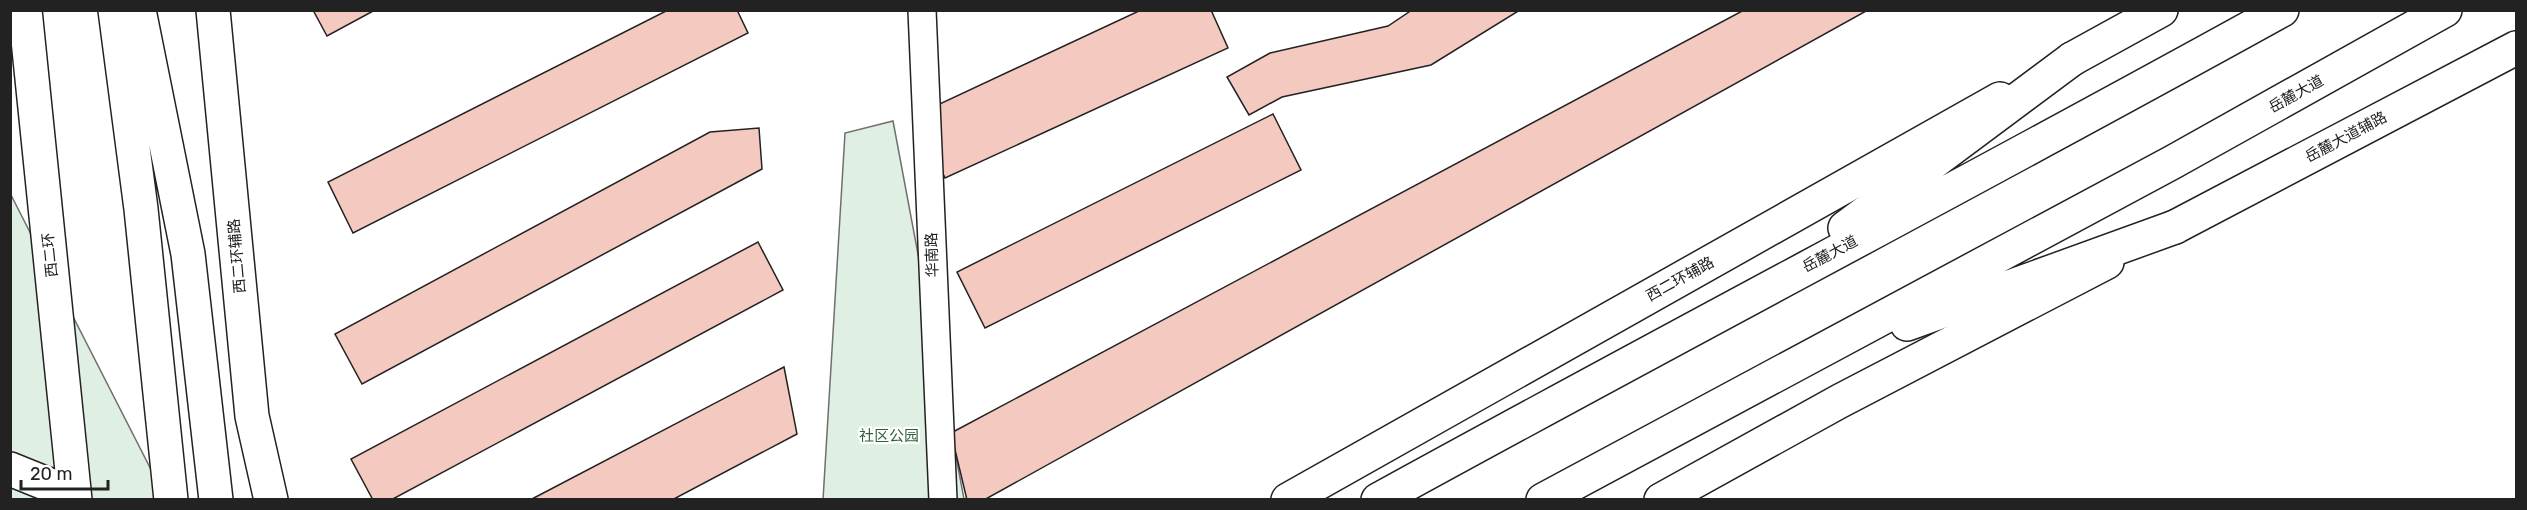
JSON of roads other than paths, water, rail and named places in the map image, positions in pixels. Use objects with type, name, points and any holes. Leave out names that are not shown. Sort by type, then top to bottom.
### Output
[{"type":"main road","name":"西二环","points":[[25,10],[74,500]]},
{"type":"main road","points":[[115,10],[141,209],[171,500]]},
{"type":"main road","points":[[140,10],[189,254],[216,500]]},
{"type":"main road","name":"西二环辅路","points":[[213,10],[252,416],[271,500]]},
{"type":"main road","points":[[1755,294],[2072,59],[2161,10]]},
{"type":"main road","name":"岳麓大道","points":[[1378,500],[1755,294],[2035,146],[2282,10]]},
{"type":"main road","name":"岳麓大道","points":[[1543,500],[2173,162],[2445,10]]},
{"type":"main road","name":"岳麓大道辅路","points":[[2175,227],[2517,48]]},
{"type":"main road","name":"西二环辅路","points":[[1288,500],[2072,59]]},
{"type":"main road","points":[[1798,364],[2175,227]]},
{"type":"main road","points":[[1661,500],[1840,401],[2175,227]]},
{"type":"main road","points":[[10,469],[62,490],[74,500]]},
{"type":"street","name":"华南路","points":[[922,10],[943,500]]},
{"type":"park label","name":"社区公园","points":[[889,436]]}]
